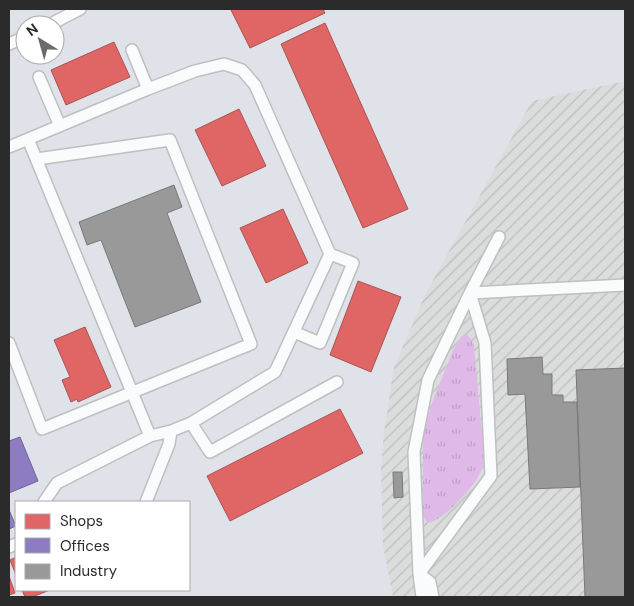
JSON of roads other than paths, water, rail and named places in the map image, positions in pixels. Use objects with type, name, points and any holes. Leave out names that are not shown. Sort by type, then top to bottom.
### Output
[{"type":"lane","points":[[65,17],[80,9]]},
{"type":"lane","points":[[132,50],[148,89]]},
{"type":"lane","points":[[9,147],[148,89],[195,72],[224,64],[242,70],[255,85],[330,254],[352,263],[320,343],[294,332]]},
{"type":"lane","points":[[39,77],[60,126]]},
{"type":"lane","points":[[28,139],[150,436]]},
{"type":"lane","points":[[9,342],[42,429],[251,344],[170,140],[36,159]]},
{"type":"lane","points":[[422,597],[419,574],[414,452],[428,380],[499,237]]},
{"type":"lane","points":[[45,501],[57,483],[150,436],[192,423],[275,372],[330,254]]},
{"type":"lane","points":[[470,293],[625,285]]},
{"type":"lane","points":[[419,574],[491,476],[485,343],[470,293]]},
{"type":"lane","points":[[192,423],[210,452],[337,382]]},
{"type":"lane","points":[[146,501],[169,444],[171,431]]},
{"type":"lane","points":[[419,574],[430,582],[433,597]]}]
